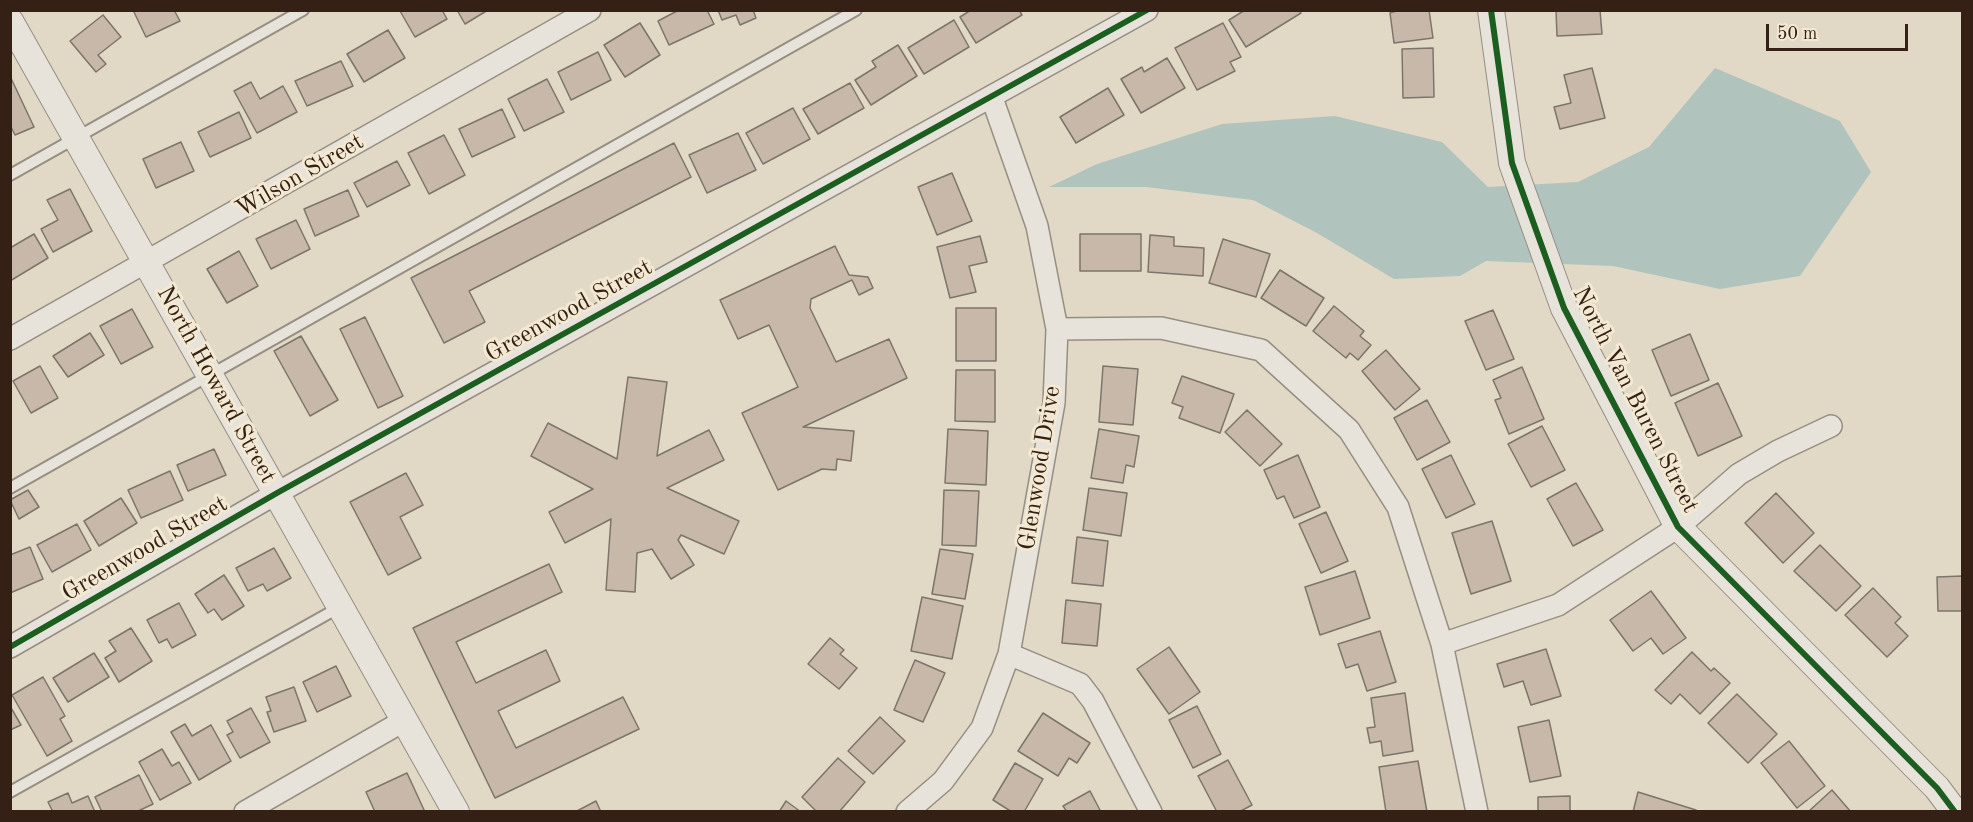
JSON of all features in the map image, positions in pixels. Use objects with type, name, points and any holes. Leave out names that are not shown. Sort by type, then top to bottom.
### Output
[{"type":"street","points":[[10,15],[19,10]]},
{"type":"street","name":"Wilson Street","points":[[10,339],[590,10]]},
{"type":"street","name":"Greenwood Street","points":[[10,647],[277,493],[1147,10]]},
{"type":"street","name":"North Van Buren Street","points":[[1491,10],[1512,163],[1564,308],[1678,527],[1937,788],[1955,812]]},
{"type":"street","name":"North Howard Street","points":[[10,21],[456,812]]},
{"type":"street","name":"Glenwood Drive","points":[[907,812],[943,781],[982,728],[1009,654],[1054,403],[1057,328],[1037,226],[992,98]]},
{"type":"street","points":[[1057,328],[1161,328],[1261,350],[1349,430],[1398,507],[1442,644],[1477,812]]},
{"type":"street","points":[[1442,644],[1558,604],[1678,527],[1739,474],[1778,451],[1831,426]]},
{"type":"street","points":[[1009,654],[1080,684],[1093,701],[1151,812]]},
{"type":"street","points":[[245,812],[405,720]]},
{"type":"lane","points":[[10,175],[303,10]]},
{"type":"lane","points":[[10,488],[856,10]]},
{"type":"lane","points":[[10,792],[340,606]]},
{"type":"shaded area","points":[[1715,68],[1840,121],[1871,172],[1800,276],[1720,289],[1613,266],[1486,261],[1460,276],[1394,279],[1317,233],[1253,200],[1146,187],[1049,187],[1097,164],[1222,124],[1335,116],[1442,142],[1488,187],[1578,182],[1649,147]]},
{"type":"building","points":[[133,10],[174,10],[180,21],[146,37]]},
{"type":"building","points":[[442,10],[447,19],[415,37],[400,11]]},
{"type":"building","points":[[457,10],[488,10],[465,24]]},
{"type":"building","points":[[679,10],[707,10],[714,24],[669,45],[658,21]]},
{"type":"building","points":[[718,10],[753,10],[756,18],[740,25],[736,15],[722,20]]},
{"type":"building","points":[[971,10],[1019,10],[1022,15],[976,43],[960,17]]},
{"type":"building","points":[[1245,10],[1299,10],[1301,13],[1246,47],[1229,20]]},
{"type":"building","points":[[1399,10],[1429,10],[1433,38],[1394,43],[1390,13]]},
{"type":"building","points":[[1556,10],[1600,10],[1602,34],[1557,36]]},
{"type":"building","points":[[103,15],[121,37],[98,55],[106,64],[96,72],[70,41]]},
{"type":"building","points":[[954,20],[969,47],[924,74],[908,48]]},
{"type":"building","points":[[640,23],[660,55],[625,77],[604,45]]},
{"type":"building","points":[[1223,23],[1241,57],[1230,62],[1235,71],[1197,90],[1175,48]]},
{"type":"building","points":[[388,30],[405,58],[364,82],[347,54]]},
{"type":"building","points":[[898,45],[917,76],[871,105],[855,80],[876,67],[872,61]]},
{"type":"building","points":[[1433,48],[1434,97],[1403,98],[1402,49]]},
{"type":"building","points":[[598,52],[611,80],[571,100],[558,72]]},
{"type":"building","points":[[1167,58],[1185,88],[1141,113],[1121,79],[1142,67],[1144,72]]},
{"type":"building","points":[[341,61],[353,86],[307,106],[295,81]]},
{"type":"building","points":[[1592,68],[1605,118],[1560,129],[1554,107],[1571,103],[1564,75]]},
{"type":"building","points":[[10,76],[34,127],[15,135],[10,125]]},
{"type":"building","points":[[547,79],[564,112],[524,131],[508,99]]},
{"type":"building","points":[[251,82],[260,99],[283,86],[297,112],[257,133],[234,91]]},
{"type":"building","points":[[850,83],[864,108],[818,134],[803,109]]},
{"type":"building","points":[[1108,88],[1124,115],[1076,143],[1060,117]]},
{"type":"building","points":[[793,108],[810,139],[763,164],[746,133]]},
{"type":"building","points":[[502,109],[515,137],[472,157],[459,129]]},
{"type":"building","points":[[239,112],[251,138],[210,157],[198,132]]},
{"type":"building","points":[[738,133],[756,170],[707,193],[689,155]]},
{"type":"building","points":[[444,135],[465,175],[429,194],[408,153]]},
{"type":"building","points":[[181,142],[194,171],[156,188],[143,159]]},
{"type":"building","points":[[674,143],[691,177],[469,291],[485,322],[444,343],[411,278]]},
{"type":"building","points":[[397,161],[410,185],[367,207],[354,183]]},
{"type":"building","points":[[952,173],[972,221],[937,235],[918,187]]},
{"type":"building","points":[[70,189],[92,231],[53,252],[41,229],[58,220],[47,200]]},
{"type":"building","points":[[348,190],[359,216],[315,236],[304,209]]},
{"type":"building","points":[[296,220],[310,249],[271,269],[256,239]]},
{"type":"building","points":[[34,234],[48,258],[10,281],[10,248]]},
{"type":"building","points":[[1080,234],[1141,234],[1141,271],[1080,271]]},
{"type":"building","points":[[1150,235],[1174,237],[1174,246],[1204,248],[1203,276],[1148,272]]},
{"type":"building","points":[[980,236],[987,262],[969,266],[976,292],[950,298],[937,247]]},
{"type":"building","points":[[1223,239],[1270,254],[1256,297],[1209,283]]},
{"type":"building","points":[[835,246],[849,275],[868,277],[873,288],[859,295],[852,280],[811,299],[810,308],[836,362],[889,339],[907,378],[803,427],[854,431],[851,461],[837,459],[836,470],[822,469],[778,490],[742,413],[798,387],[769,325],[738,339],[720,300]]},
{"type":"building","points":[[239,251],[258,286],[227,303],[207,269]]},
{"type":"building","points":[[1280,270],[1324,298],[1306,326],[1261,298]]},
{"type":"building","points":[[1334,306],[1364,331],[1360,336],[1371,345],[1358,360],[1350,353],[1346,358],[1313,331]]},
{"type":"building","points":[[956,308],[996,308],[996,361],[956,361]]},
{"type":"building","points":[[132,309],[153,347],[121,364],[100,326]]},
{"type":"building","points":[[1493,310],[1514,359],[1486,370],[1465,321]]},
{"type":"building","points":[[365,317],[403,396],[378,408],[340,329]]},
{"type":"building","points":[[90,333],[104,355],[68,377],[53,356]]},
{"type":"building","points":[[1690,334],[1709,380],[1671,396],[1652,350]]},
{"type":"building","points":[[301,336],[338,400],[310,416],[274,351]]},
{"type":"building","points":[[1386,350],[1420,389],[1395,410],[1362,371]]},
{"type":"building","points":[[40,366],[58,398],[31,413],[13,381]]},
{"type":"building","points":[[1103,366],[1138,369],[1133,425],[1099,422]]},
{"type":"building","points":[[1522,367],[1544,419],[1509,434],[1495,400],[1501,398],[1493,380]]},
{"type":"building","points":[[956,370],[995,370],[995,422],[955,421]]},
{"type":"building","points":[[1182,376],[1234,394],[1220,433],[1179,418],[1183,407],[1172,403]]},
{"type":"building","points":[[628,377],[667,382],[657,456],[709,430],[724,460],[667,488],[739,521],[724,554],[681,535],[678,540],[694,565],[671,579],[652,549],[637,553],[635,592],[606,590],[611,519],[565,543],[549,512],[593,489],[531,456],[548,423],[617,459]]},
{"type":"building","points":[[1718,383],[1742,436],[1698,456],[1675,403]]},
{"type":"building","points":[[1427,400],[1450,442],[1417,460],[1394,418]]},
{"type":"building","points":[[1247,410],[1282,444],[1260,466],[1225,432]]},
{"type":"building","points":[[1542,426],[1565,470],[1531,487],[1508,444]]},
{"type":"building","points":[[948,429],[988,431],[986,485],[945,483]]},
{"type":"building","points":[[1099,429],[1139,436],[1134,467],[1126,465],[1123,483],[1091,478]]},
{"type":"building","points":[[214,449],[226,475],[188,491],[177,465]]},
{"type":"building","points":[[1298,455],[1320,507],[1294,518],[1284,496],[1277,499],[1264,470]]},
{"type":"building","points":[[1451,455],[1475,504],[1446,518],[1422,469]]},
{"type":"building","points":[[170,471],[183,500],[141,518],[128,490]]},
{"type":"building","points":[[406,473],[423,505],[400,517],[421,558],[388,575],[350,502]]},
{"type":"building","points":[[1576,483],[1603,530],[1573,546],[1547,499]]},
{"type":"building","points":[[1089,488],[1127,493],[1121,536],[1083,530]]},
{"type":"building","points":[[28,490],[39,507],[19,519],[10,500]]},
{"type":"building","points":[[944,490],[979,491],[976,546],[942,545]]},
{"type":"building","points":[[1776,493],[1814,533],[1783,563],[1745,523]]},
{"type":"building","points":[[121,498],[137,523],[99,546],[84,521]]},
{"type":"building","points":[[1326,512],[1348,561],[1321,573],[1299,524]]},
{"type":"building","points":[[1492,521],[1511,581],[1471,594],[1452,533]]},
{"type":"building","points":[[77,524],[91,550],[52,572],[37,545]]},
{"type":"building","points":[[1077,537],[1108,541],[1103,586],[1072,583]]},
{"type":"building","points":[[1820,545],[1861,586],[1836,611],[1794,571]]},
{"type":"building","points":[[30,547],[43,579],[10,593],[10,555]]},
{"type":"building","points":[[274,548],[291,578],[267,591],[263,584],[248,591],[236,568]]},
{"type":"building","points":[[940,549],[973,554],[965,599],[932,594]]},
{"type":"building","points":[[549,564],[562,592],[456,642],[476,683],[546,650],[560,681],[498,711],[516,748],[623,697],[639,729],[495,798],[413,628]]},
{"type":"building","points":[[1355,571],[1370,618],[1320,635],[1305,587]]},
{"type":"building","points":[[224,575],[244,606],[222,620],[214,609],[208,613],[195,594]]},
{"type":"building","points":[[1962,576],[1962,611],[1938,611],[1937,577]]},
{"type":"building","points":[[1873,588],[1901,617],[1895,623],[1908,636],[1887,657],[1845,615]]},
{"type":"building","points":[[1651,591],[1686,638],[1663,654],[1651,638],[1633,651],[1610,620]]},
{"type":"building","points":[[922,597],[963,606],[952,659],[911,651]]},
{"type":"building","points":[[1066,600],[1101,604],[1097,646],[1062,643]]},
{"type":"building","points":[[179,603],[196,635],[172,648],[167,639],[159,643],[147,620]]},
{"type":"building","points":[[131,628],[152,661],[119,682],[105,658],[116,651],[109,641]]},
{"type":"building","points":[[1380,631],[1396,682],[1367,691],[1358,664],[1346,668],[1338,644]]},
{"type":"building","points":[[830,638],[844,650],[840,654],[857,668],[839,689],[808,664]]},
{"type":"building","points":[[1169,647],[1200,692],[1169,714],[1137,669]]},
{"type":"building","points":[[1546,649],[1561,696],[1531,705],[1523,681],[1504,687],[1497,664]]},
{"type":"building","points":[[1692,652],[1711,671],[1714,668],[1730,683],[1700,714],[1680,694],[1671,704],[1655,690]]},
{"type":"building","points":[[94,653],[109,677],[68,702],[53,678]]},
{"type":"building","points":[[915,660],[945,673],[923,722],[894,710]]},
{"type":"building","points":[[336,666],[351,696],[317,712],[303,682]]},
{"type":"building","points":[[43,677],[65,716],[60,719],[72,741],[47,756],[12,695]]},
{"type":"building","points":[[294,687],[306,721],[274,732],[267,712],[271,711],[266,697]]},
{"type":"building","points":[[1405,693],[1413,751],[1383,756],[1381,741],[1370,743],[1367,728],[1375,727],[1371,698]]},
{"type":"building","points":[[1737,694],[1777,734],[1748,763],[1708,723]]},
{"type":"building","points":[[10,706],[21,725],[10,730]]},
{"type":"building","points":[[1197,706],[1221,754],[1193,768],[1169,720]]},
{"type":"building","points":[[251,708],[270,742],[240,758],[227,735],[233,732],[227,721]]},
{"type":"building","points":[[1043,713],[1090,743],[1077,763],[1069,758],[1058,776],[1018,751]]},
{"type":"building","points":[[880,717],[905,741],[873,774],[848,751]]},
{"type":"building","points":[[1549,720],[1561,776],[1530,782],[1518,727]]},
{"type":"building","points":[[185,724],[192,736],[211,725],[231,761],[199,780],[171,732]]},
{"type":"building","points":[[1789,741],[1825,786],[1797,808],[1761,763]]},
{"type":"building","points":[[162,749],[172,766],[179,762],[191,783],[160,800],[139,762]]},
{"type":"building","points":[[838,758],[865,782],[839,812],[817,812],[802,797]]},
{"type":"building","points":[[1228,760],[1252,805],[1239,812],[1217,812],[1198,776]]},
{"type":"building","points":[[1418,761],[1427,812],[1386,812],[1379,767]]},
{"type":"building","points":[[1015,763],[1043,779],[1024,812],[1012,812],[993,800]]},
{"type":"building","points":[[407,773],[425,812],[375,812],[366,792]]},
{"type":"building","points":[[139,775],[153,804],[136,812],[102,812],[95,797]]},
{"type":"building","points":[[1832,790],[1851,812],[1808,812]]},
{"type":"building","points":[[1090,791],[1101,812],[1067,812],[1063,806]]},
{"type":"building","points":[[1638,792],[1696,810],[1696,812],[1633,812]]},
{"type":"building","points":[[68,793],[72,803],[88,796],[95,812],[53,812],[48,802]]},
{"type":"building","points":[[1570,796],[1570,812],[1538,812],[1538,797]]},
{"type":"building","points":[[596,801],[601,812],[575,812]]},
{"type":"building","points":[[786,801],[801,812],[779,812]]},
{"type":"cycle path","points":[[10,647],[277,493],[1147,10]]},
{"type":"cycle path","points":[[1491,10],[1512,163],[1564,308],[1678,527],[1937,788],[1955,812]]}]
